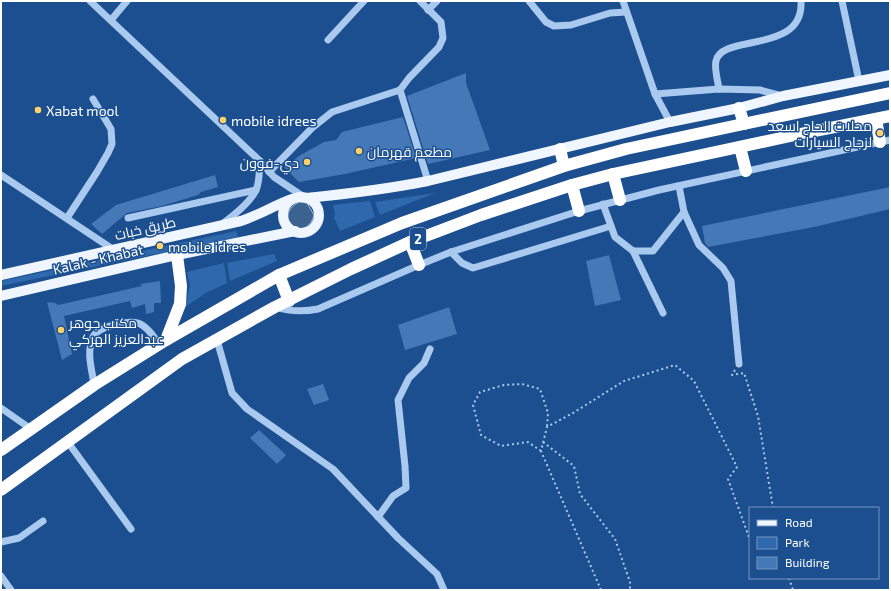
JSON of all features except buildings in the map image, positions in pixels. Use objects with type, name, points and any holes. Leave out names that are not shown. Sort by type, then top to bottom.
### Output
[{"type":"highway","name":"2","points":[[1,450],[94,385],[163,342],[279,275],[402,223],[564,166],[626,150],[890,93]]},
{"type":"highway","points":[[739,108],[744,124]]},
{"type":"highway","name":"2","points":[[1,490],[182,359],[275,307],[350,269],[410,242],[481,215],[572,185],[613,174],[890,116]]},
{"type":"highway","points":[[876,119],[885,141]]},
{"type":"highway","points":[[740,147],[746,171]]},
{"type":"highway","points":[[560,149],[564,166]]},
{"type":"highway","points":[[613,174],[620,200]]},
{"type":"highway","points":[[572,185],[579,211]]},
{"type":"highway","points":[[410,242],[418,265]]},
{"type":"highway","points":[[163,342],[180,304],[181,286],[177,255]]},
{"type":"highway","points":[[279,275],[289,301]]},
{"type":"main road","points":[[305,198],[310,200],[316,206],[318,216],[317,220],[312,228],[308,230],[300,232],[295,231],[287,226],[283,218],[284,209],[292,199],[380,190],[428,181],[670,122],[739,108],[783,96],[890,75]]},
{"type":"main road","name":"طريق خبات","points":[[1,275],[241,221],[258,215],[292,199]]},
{"type":"main road","name":"Kalak - Khabat","points":[[1,296],[177,255],[295,231]]},
{"type":"street","points":[[90,1],[260,161],[274,177],[305,198]]},
{"type":"street","points":[[111,20],[128,1]]},
{"type":"street","points":[[328,40],[364,1]]},
{"type":"street","points":[[269,172],[312,128],[332,112],[400,90],[409,78],[439,47],[443,38],[441,22],[420,1]]},
{"type":"street","points":[[428,10],[437,1]]},
{"type":"street","points":[[529,1],[546,22],[554,26],[571,25],[610,13],[626,12]]},
{"type":"street","points":[[623,1],[655,94],[670,122]]},
{"type":"street","points":[[719,89],[715,62],[719,54],[727,48],[762,42],[778,36],[791,28],[798,18],[801,1]]},
{"type":"street","points":[[842,1],[859,81]]},
{"type":"street","points":[[655,94],[719,89],[760,90],[783,96]]},
{"type":"street","points":[[400,90],[428,181]]},
{"type":"street","points":[[67,218],[101,166],[112,144],[112,129],[93,100]]},
{"type":"street","points":[[275,307],[289,311],[304,312],[318,309],[451,252],[603,204],[885,141]]},
{"type":"street","points":[[220,226],[236,214],[256,190],[260,161]]},
{"type":"street","points":[[1,175],[114,250]]},
{"type":"street","points":[[679,186],[684,212],[699,245],[723,268],[731,281],[739,364]]},
{"type":"street","points":[[128,218],[256,190]]},
{"type":"street","points":[[603,204],[615,237],[633,251],[663,313]]},
{"type":"street","points":[[633,251],[653,251],[684,212]]},
{"type":"street","points":[[451,252],[462,263],[473,268],[611,226]]},
{"type":"street","points":[[94,385],[89,351],[94,335],[105,327],[131,322],[139,323],[163,342]]},
{"type":"street","points":[[217,340],[232,393],[247,409],[332,469],[378,518],[437,574],[444,590]]},
{"type":"street","points":[[378,518],[393,496],[406,488],[398,400],[409,378],[424,363],[430,349]]},
{"type":"street","points":[[1,408],[31,429]]},
{"type":"street","points":[[67,441],[131,529]]},
{"type":"street","points":[[1,542],[19,538],[43,521]]},
{"type":"street","points":[[1,576],[11,590]]},
{"type":"path","points":[[739,364],[732,375],[744,373],[758,416],[773,507]]},
{"type":"path","points":[[547,427],[573,413],[624,380],[675,365],[694,380],[737,467],[728,479],[749,537]]},
{"type":"path","points":[[541,451],[547,427],[548,413],[540,389],[522,384],[504,385],[480,392],[473,405],[481,434],[501,446],[528,442],[541,451],[601,590]]},
{"type":"path","points":[[543,442],[574,466],[580,494],[615,538],[630,582],[630,590]]},
{"type":"path","points":[[789,579],[793,590]]},
{"type":"green space","points":[[435,193],[380,215],[375,202]]},
{"type":"green space","points":[[370,201],[375,217],[340,231],[334,218],[335,213],[333,205]]},
{"type":"green space","points":[[236,231],[238,237],[1,286],[1,281]]},
{"type":"green space","points":[[274,254],[277,261],[230,281],[227,263]]},
{"type":"green space","points":[[224,263],[227,283],[206,293],[185,307],[190,285],[187,272]]},
{"type":"shaded area","points":[[299,202],[307,203],[314,215],[310,224],[304,228],[293,226],[289,221],[288,215],[291,208]]},
{"type":"place","name":"Xabat mool","points":[[38,110]]},
{"type":"place","name":"mobile idrees","points":[[223,120]]},
{"type":"place","name":"محلات الحاج اسعد لزجاج السيارات","points":[[880,133]]},
{"type":"place","name":"مطعم قهرمان","points":[[359,151]]},
{"type":"place","name":"دي-فوون","points":[[307,162]]},
{"type":"place","name":"mobile idres","points":[[160,246]]},
{"type":"place","name":"مكتب جوهر عبدالعزيز الهركي","points":[[61,330]]}]
